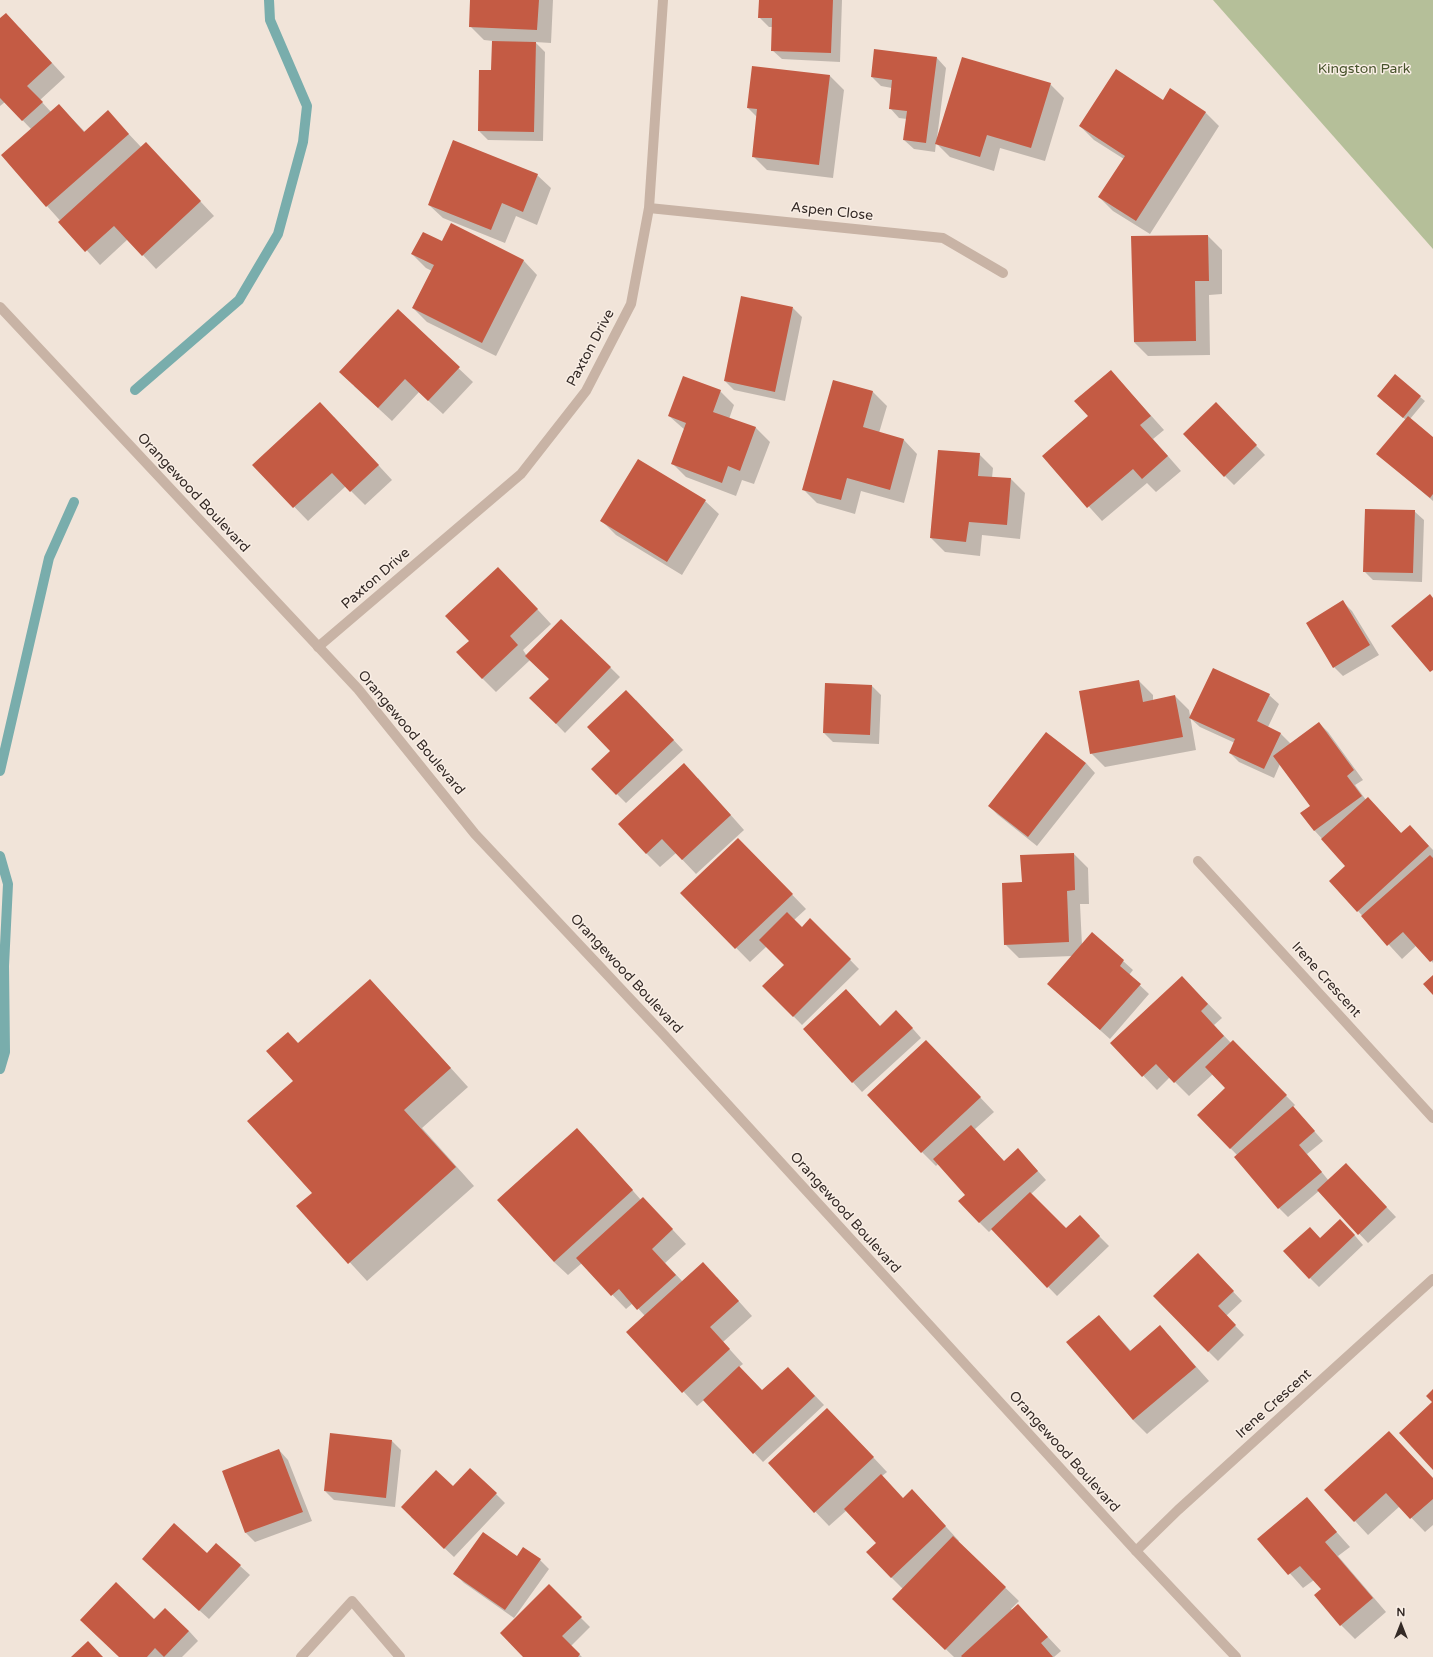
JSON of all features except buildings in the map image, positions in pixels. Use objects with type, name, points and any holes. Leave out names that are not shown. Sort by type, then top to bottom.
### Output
[{"type":"street","name":"Paxton Drive","points":[[318,647],[521,474],[586,391],[631,304],[649,208],[663,0]]},
{"type":"street","name":"Aspen Close","points":[[649,208],[943,238],[1003,273]]},
{"type":"street","name":"Orangewood Boulevard","points":[[0,307],[358,689],[475,834],[664,1035],[1136,1551],[1236,1657]]},
{"type":"street","name":"Irene Crescent","points":[[1198,861],[1433,1118]]},
{"type":"street","name":"Irene Crescent","points":[[1136,1551],[1178,1510],[1433,1280]]},
{"type":"street","points":[[301,1657],[352,1601],[400,1657]]},
{"type":"green space","name":"Kingston Park","points":[[1213,0],[1433,0],[1433,249]]},
{"type":"waterway","points":[[135,390],[239,300],[278,234],[303,142],[307,106],[270,20],[269,0]]},
{"type":"waterway","points":[[0,771],[49,558],[74,502]]},
{"type":"waterway","points":[[0,856],[8,884],[4,966],[5,1052],[0,1069]]}]
